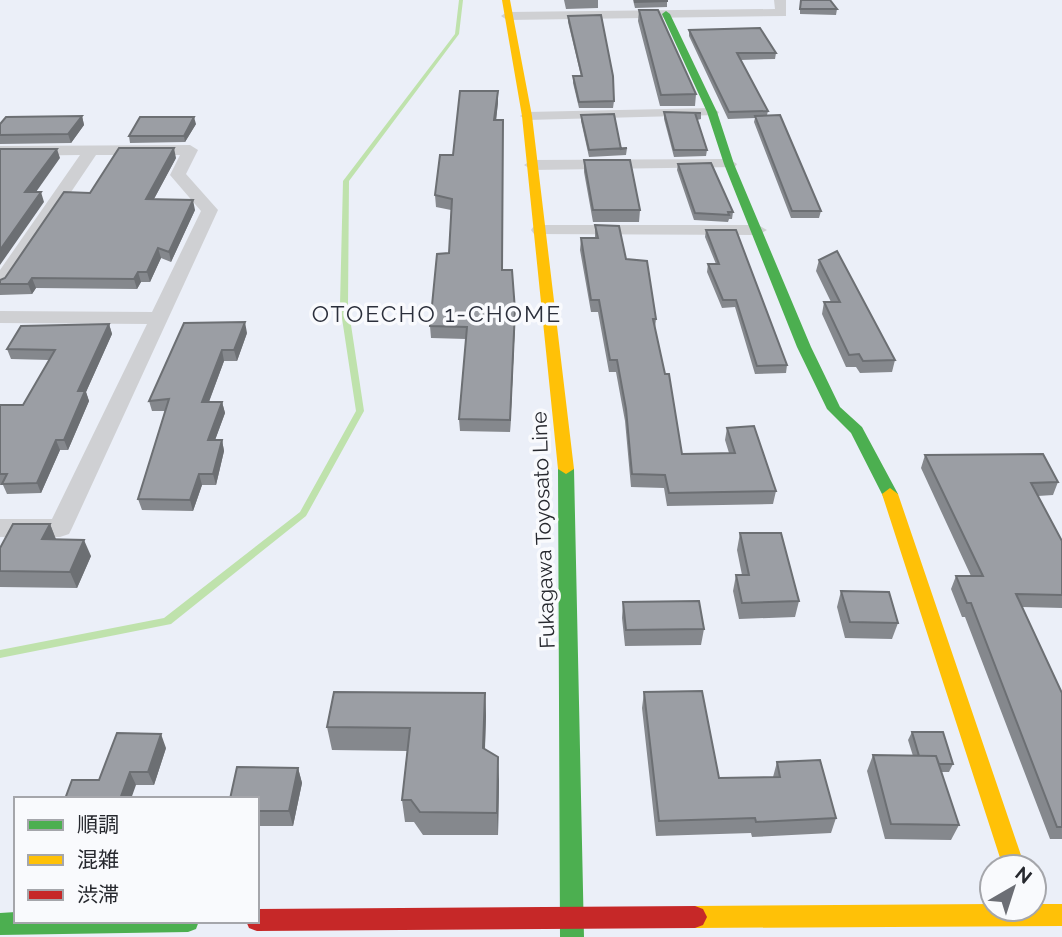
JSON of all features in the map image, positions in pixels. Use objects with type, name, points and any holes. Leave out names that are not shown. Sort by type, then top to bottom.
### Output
[{"type":"street","points":[[507,8],[666,14],[782,13],[780,0]]},
{"type":"street","name":"Fukagawa Toyosato Line","points":[[507,8],[527,116],[566,450],[572,937]]},
{"type":"street","points":[[666,14],[712,112],[729,164],[804,347],[834,409],[857,430],[896,505],[1009,853]]},
{"type":"street","points":[[527,116],[712,112]]},
{"type":"street","points":[[0,151],[190,150],[178,175],[210,210],[60,528],[0,528]]},
{"type":"street","points":[[0,283],[91,151]]},
{"type":"street","points":[[532,165],[729,164]]},
{"type":"street","points":[[540,230],[758,230]]},
{"type":"street","points":[[0,317],[158,317]]},
{"type":"street","points":[[259,920],[572,917],[662,919],[978,914]]},
{"type":"street","points":[[0,924],[63,923]]},
{"type":"building","points":[[667,0],[667,1],[635,2]]},
{"type":"building","points":[[801,0],[830,0],[837,9],[800,9]]},
{"type":"building","points":[[639,10],[658,10],[696,94],[661,95]]},
{"type":"building","points":[[601,15],[613,76],[614,101],[579,102],[573,76],[582,76],[568,16]]},
{"type":"building","points":[[760,28],[776,53],[737,53],[768,111],[729,112],[689,30]]},
{"type":"building","points":[[460,91],[498,91],[494,120],[503,120],[502,270],[512,270],[515,310],[510,420],[459,419],[467,327],[430,326],[437,254],[449,253],[452,199],[435,195],[440,155],[453,155]]},
{"type":"building","points":[[664,112],[701,113],[695,113],[707,150],[674,150]]},
{"type":"building","points":[[614,114],[621,148],[589,150],[581,115]]},
{"type":"building","points":[[780,115],[821,211],[792,211],[755,116]]},
{"type":"building","points":[[82,116],[68,134],[0,135],[0,124],[6,117]]},
{"type":"building","points":[[140,117],[194,117],[184,136],[129,136]]},
{"type":"building","points":[[119,148],[174,148],[146,199],[193,200],[169,252],[158,248],[147,272],[138,272],[134,279],[32,278],[28,284],[0,284],[0,280],[5,278],[64,192],[90,193]]},
{"type":"building","points":[[0,149],[57,149],[25,192],[41,192],[0,250]]},
{"type":"building","points":[[584,160],[630,160],[640,210],[593,210]]},
{"type":"building","points":[[711,163],[733,212],[728,212],[729,215],[695,213],[678,164]]},
{"type":"building","points":[[595,225],[619,226],[626,259],[647,261],[656,319],[653,319],[665,374],[669,374],[682,454],[735,453],[727,428],[754,426],[776,491],[669,493],[665,475],[632,474],[626,409],[617,360],[610,360],[599,300],[591,300],[581,238],[598,238]]},
{"type":"building","points":[[706,230],[736,230],[787,365],[757,366],[736,300],[723,300],[708,264],[719,264]]},
{"type":"building","points":[[837,251],[895,360],[863,361],[859,354],[849,355],[824,302],[840,302],[819,260]]},
{"type":"building","points":[[245,322],[234,350],[222,350],[202,402],[222,402],[208,440],[222,440],[213,474],[199,474],[190,500],[138,499],[169,399],[149,401],[184,323]]},
{"type":"building","points":[[109,324],[78,391],[85,391],[64,440],[56,440],[37,483],[2,484],[7,474],[0,474],[0,405],[23,405],[55,350],[7,349],[21,326]]},
{"type":"building","points":[[1043,454],[1058,482],[1031,483],[1062,541],[1062,595],[1016,594],[1062,693],[1062,827],[1057,827],[971,603],[967,603],[956,576],[983,576],[925,455]]},
{"type":"building","points":[[13,524],[50,524],[42,539],[84,540],[70,572],[0,571],[0,548]]},
{"type":"building","points":[[740,533],[781,533],[799,601],[742,603],[736,575],[749,575]]},
{"type":"building","points":[[841,591],[889,592],[898,623],[850,622]]},
{"type":"building","points":[[699,601],[704,629],[626,630],[623,602]]},
{"type":"building","points":[[702,691],[719,778],[780,777],[777,762],[820,760],[836,818],[756,822],[755,818],[659,821],[644,692]]},
{"type":"building","points":[[334,692],[485,693],[483,748],[498,757],[497,813],[420,812],[411,800],[402,800],[410,728],[327,727]]},
{"type":"building","points":[[912,732],[943,732],[953,764],[939,764],[936,756],[919,756]]},
{"type":"building","points":[[117,733],[161,734],[148,772],[130,772],[121,797],[66,797],[72,780],[99,780]]},
{"type":"building","points":[[873,755],[936,756],[959,825],[891,824]]},
{"type":"building","points":[[237,767],[298,768],[289,811],[259,811],[259,797],[230,797]]},
{"type":"waterway","points":[[0,654],[167,621],[303,514],[360,411],[344,305],[346,181],[457,34],[461,0]]},
{"type":"traffic: fast","points":[[666,14],[712,112],[729,164],[804,347],[834,409],[857,430],[890,494]]},
{"type":"traffic: fast","points":[[566,469],[572,937]]},
{"type":"traffic: fast","points":[[0,924],[63,923]]},
{"type":"traffic: slow","points":[[506,0],[527,116],[566,469]]},
{"type":"traffic: slow","points":[[890,494],[1009,853]]},
{"type":"traffic: slow","points":[[695,917],[1062,915]]},
{"type":"traffic: jam","points":[[259,920],[695,917]]},
{"type":"district","name":"OTOECHO 1-CHOME","points":[[437,313]]}]
